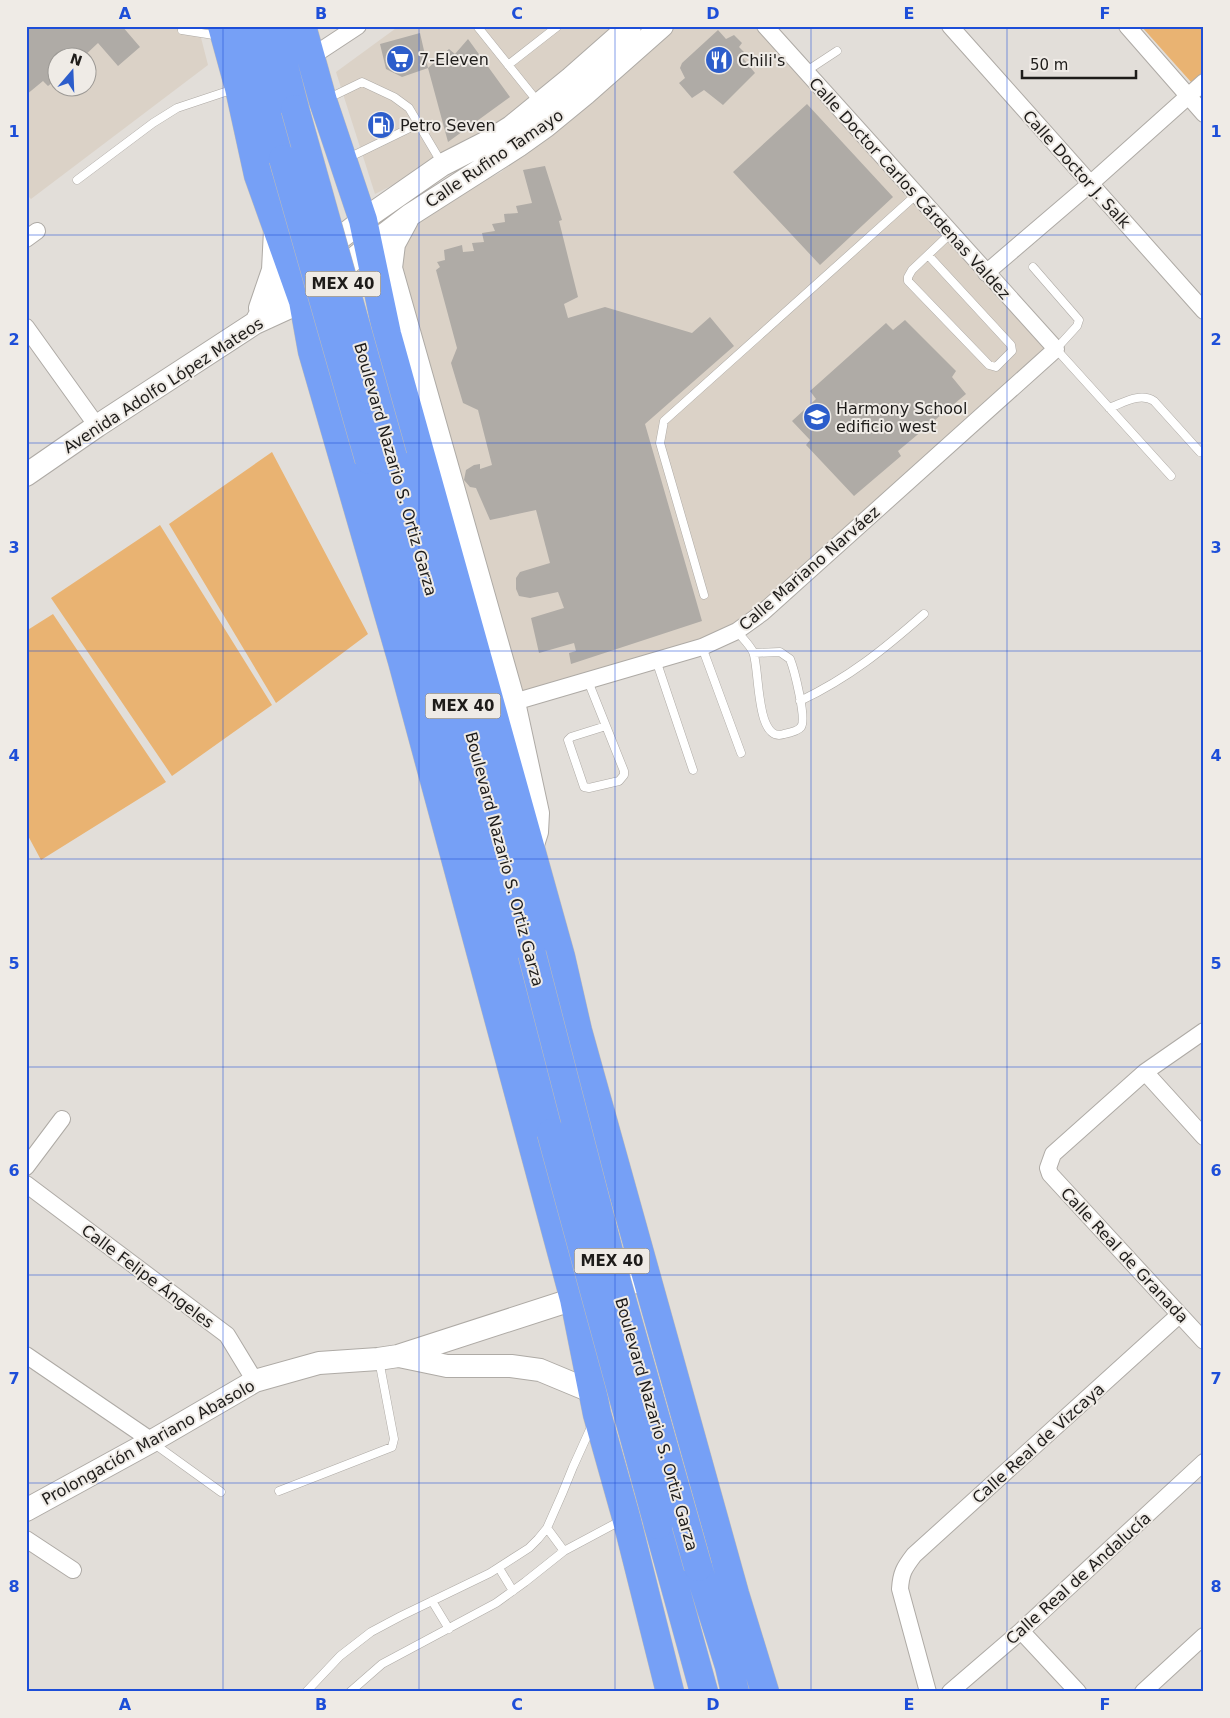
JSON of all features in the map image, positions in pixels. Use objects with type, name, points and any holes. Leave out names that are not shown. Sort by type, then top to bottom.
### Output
[{"type":"highway","name":"Boulevard Nazario S. Ortiz Garza","points":[[274,26],[381,458],[436,698],[480,858],[551,1133],[686,1621],[697,1689]]},
{"type":"highway","points":[[302,26],[323,101],[363,220],[387,334],[561,957],[578,1031],[647,1279],[735,1594],[765,1692]]},
{"type":"highway","name":"Boulevard Nazario S. Ortiz Garza","points":[[231,30],[283,159],[381,458],[495,817],[615,1275],[698,1567],[733,1681]]},
{"type":"highway","points":[[231,30],[239,88],[258,174],[303,301],[312,351],[402,661],[574,1299],[595,1403],[670,1692]]},
{"type":"highway","points":[[258,174],[274,184],[288,186],[308,181],[320,174],[339,150]]},
{"type":"highway","points":[[312,351],[323,340],[340,330],[354,327],[371,328],[387,334]]},
{"type":"highway","points":[[402,661],[436,698]]},
{"type":"highway","points":[[495,817],[520,865],[566,1004],[578,1031]]},
{"type":"highway","points":[[733,1681],[735,1594]]},
{"type":"street","points":[[311,57],[358,26]]},
{"type":"street","name":"Calle Rufino Tamayo","points":[[303,301],[410,215],[546,126],[662,26]]},
{"type":"street","name":"Calle Doctor Carlos Cárdenas Valdez","points":[[765,26],[1056,349]]},
{"type":"street","name":"Calle Doctor J. Salk","points":[[950,26],[1204,311]]},
{"type":"street","points":[[1127,26],[1204,114]]},
{"type":"street","name":"Calle Rufino Tamayo","points":[[254,323],[294,274],[363,220],[442,165],[487,142],[511,127],[628,27]]},
{"type":"street","points":[[986,273],[1090,184],[1204,82]]},
{"type":"street","points":[[410,215],[394,244],[391,268],[514,702],[538,814],[531,852]]},
{"type":"street","points":[[254,323],[273,270],[275,224]]},
{"type":"street","name":"Avenida Adolfo López Mateos","points":[[26,475],[254,323],[303,301]]},
{"type":"street","points":[[26,327],[97,426]]},
{"type":"street","name":"Calle Mariano Narváez","points":[[514,702],[702,647],[737,631],[762,613],[1056,349]]},
{"type":"street","points":[[1204,1031],[1145,1072],[1204,1137]]},
{"type":"street","name":"Calle Real de Granada","points":[[1145,1072],[1053,1154],[1048,1168],[1050,1174],[1204,1341]]},
{"type":"street","points":[[26,1166],[62,1119]]},
{"type":"street","name":"Calle Felipe Ángeles","points":[[26,1184],[227,1335],[255,1381]]},
{"type":"street","name":"Prolongación Mariano Abasolo","points":[[26,1510],[152,1441],[255,1381],[319,1363],[388,1358],[574,1299],[647,1279]]},
{"type":"street","name":"Calle Real de Vizcaya","points":[[928,1692],[900,1589],[901,1575],[914,1555],[1179,1315]]},
{"type":"street","points":[[26,1355],[152,1441]]},
{"type":"street","points":[[388,1358],[446,1366],[511,1366],[540,1370],[595,1403]]},
{"type":"street","name":"Calle Real de Andalucía","points":[[950,1692],[1020,1631],[1204,1462]]},
{"type":"street","points":[[26,1539],[73,1570]]},
{"type":"street","points":[[1020,1631],[1078,1692]]},
{"type":"street","points":[[1143,1692],[1204,1636]]},
{"type":"lane","points":[[477,26],[540,104]]},
{"type":"lane","points":[[508,65],[558,26]]},
{"type":"lane","points":[[182,30],[231,30]]},
{"type":"lane","points":[[805,72],[837,51]]},
{"type":"lane","points":[[323,101],[362,82],[394,97],[409,108],[442,165]]},
{"type":"lane","points":[[77,180],[153,122],[177,108],[239,88]]},
{"type":"lane","points":[[339,150],[418,124]]},
{"type":"lane","points":[[704,595],[660,444],[664,421],[916,195]]},
{"type":"lane","points":[[928,255],[1011,344],[1012,351],[996,366],[989,365],[908,281],[912,270],[951,233]]},
{"type":"lane","points":[[1033,267],[1078,320],[1078,326],[1056,349],[1171,476]]},
{"type":"lane","points":[[1109,408],[1140,397],[1149,398],[1154,401],[1200,452]]},
{"type":"lane","points":[[800,701],[831,686],[858,668],[888,646],[924,614]]},
{"type":"lane","points":[[737,631],[754,653],[762,709],[768,729],[771,733],[779,736],[799,729],[802,727],[803,720],[790,659],[780,652],[754,653]]},
{"type":"lane","points":[[702,647],[741,753]]},
{"type":"lane","points":[[656,660],[693,770]]},
{"type":"lane","points":[[588,680],[624,771],[624,776],[619,781],[589,788],[584,787],[568,740],[570,737],[606,726]]},
{"type":"lane","points":[[279,1491],[392,1447],[394,1439],[388,1358]]},
{"type":"lane","points":[[306,1692],[340,1656],[371,1632],[499,1568],[529,1548],[538,1539],[546,1528],[562,1494],[595,1403]]},
{"type":"lane","points":[[152,1441],[221,1492]]},
{"type":"lane","points":[[350,1692],[382,1664],[496,1603],[564,1551],[626,1517]]},
{"type":"lane","points":[[546,1528],[564,1551]]},
{"type":"lane","points":[[499,1568],[513,1590]]},
{"type":"lane","points":[[432,1601],[449,1629]]},
{"type":"shaded area","points":[[26,26],[198,26],[208,65],[31,199],[26,194]]},
{"type":"shaded area","points":[[399,26],[619,26],[539,97],[453,155],[375,194],[336,72]]},
{"type":"shaded area","points":[[669,26],[761,26],[1058,357],[731,636],[518,702],[396,269],[400,245],[425,212],[501,172]]},
{"type":"shaded area","points":[[1141,26],[1204,26],[1204,71],[1191,82]]},
{"type":"shaded area","points":[[272,452],[368,634],[276,703],[169,524]]},
{"type":"shaded area","points":[[160,525],[272,705],[172,776],[51,598]]},
{"type":"shaded area","points":[[53,614],[166,782],[41,860],[26,832],[26,631]]},
{"type":"building","points":[[26,26],[122,26],[140,47],[118,66],[98,43],[93,48],[48,48],[48,86],[43,81],[26,95]]},
{"type":"building","points":[[718,30],[726,39],[734,35],[742,43],[739,47],[745,53],[742,57],[755,73],[723,105],[704,90],[692,98],[679,83],[685,78],[680,68],[682,63]]},
{"type":"building","points":[[420,33],[428,68],[402,77],[386,69],[380,44]]},
{"type":"building","points":[[468,39],[510,97],[448,142],[428,68],[449,49],[455,54]]},
{"type":"building","points":[[807,104],[893,197],[820,265],[733,172]]},
{"type":"building","points":[[545,166],[562,220],[559,221],[578,297],[564,304],[568,318],[605,307],[692,333],[710,317],[734,346],[645,424],[702,621],[571,664],[569,653],[576,651],[574,643],[539,653],[531,618],[564,608],[558,592],[530,598],[519,596],[516,589],[516,578],[520,572],[550,563],[536,510],[490,520],[476,488],[470,487],[464,480],[466,470],[474,465],[480,464],[480,469],[492,465],[478,410],[463,403],[451,363],[457,348],[436,270],[440,267],[437,262],[445,260],[444,250],[462,245],[463,252],[474,251],[472,243],[484,242],[482,233],[495,231],[492,224],[505,222],[504,214],[518,213],[516,206],[532,203],[523,170]]},
{"type":"building","points":[[905,320],[956,371],[952,377],[966,394],[898,451],[901,456],[854,496],[806,445],[810,440],[792,421],[816,399],[810,391],[886,323],[893,330]]},
{"type":"place","name":"7-Eleven","points":[[400,59]]},
{"type":"place","name":"Chili's","points":[[719,60]]},
{"type":"place","name":"Petro Seven","points":[[381,125]]},
{"type":"place","name":"Harmony School edificio west","points":[[817,417]]}]
